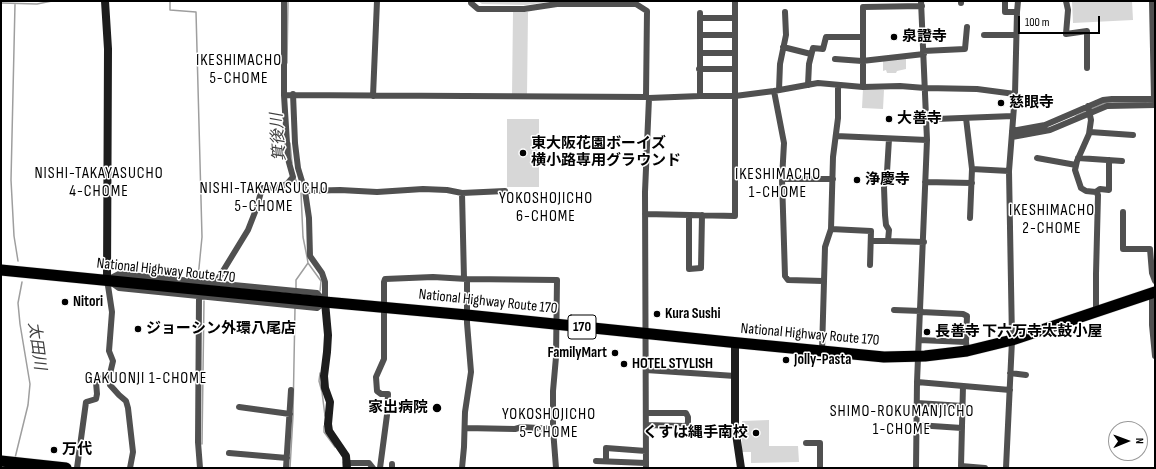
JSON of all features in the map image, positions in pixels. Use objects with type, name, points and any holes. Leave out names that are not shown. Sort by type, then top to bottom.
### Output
[{"type":"highway","name":"National Highway Route 170","points":[[1,270],[107,279],[884,357],[919,356],[1012,340],[1154,293]]},
{"type":"highway","points":[[1,461],[16,466],[66,468]]},
{"type":"street","points":[[105,1],[108,50],[107,279],[112,312],[109,351],[113,361],[109,378],[110,385],[126,401],[128,408],[133,452],[130,468]]},
{"type":"street","points":[[215,284],[248,230],[257,207],[262,188],[276,188],[287,184],[292,177],[288,159],[284,95],[284,1]]},
{"type":"street","points":[[373,96],[377,1]]},
{"type":"street","points":[[471,1],[471,4],[478,9],[524,8],[558,4],[638,2],[647,11],[645,192],[646,465],[602,461]]},
{"type":"street","points":[[645,214],[735,216],[735,1]]},
{"type":"street","points":[[1005,1],[1005,12],[1017,12]]},
{"type":"street","points":[[1006,468],[1012,340],[1009,171],[1015,94],[1018,1]]},
{"type":"street","points":[[1066,1],[1068,10],[1066,34],[1087,31],[1087,68]]},
{"type":"street","points":[[1152,1],[1155,101]]},
{"type":"street","points":[[862,87],[863,6],[922,3],[927,140],[924,242],[917,382],[916,468]]},
{"type":"street","points":[[785,12],[786,35],[779,67],[777,91],[784,143],[782,179],[785,276],[788,280],[823,281]]},
{"type":"street","points":[[700,96],[700,15],[735,18]]},
{"type":"street","points":[[835,59],[862,61],[965,49],[967,27]]},
{"type":"street","points":[[700,35],[735,35]]},
{"type":"street","points":[[984,35],[1016,35]]},
{"type":"street","points":[[808,85],[808,71],[813,48],[823,49],[826,36],[862,37]]},
{"type":"street","points":[[783,47],[811,54]]},
{"type":"street","points":[[700,53],[735,53]]},
{"type":"street","points":[[699,69],[735,69]]},
{"type":"street","points":[[284,95],[735,96],[777,91],[818,83],[862,87],[900,86],[976,89],[1015,94]]},
{"type":"street","points":[[822,351],[825,247],[831,229],[838,85]]},
{"type":"street","points":[[293,94],[298,168],[306,191],[309,218],[310,256],[322,273],[325,282],[328,335],[324,376],[325,388],[330,402],[328,424],[329,431],[346,456],[347,465],[369,463],[373,468]]},
{"type":"street","points":[[1012,134],[1045,125],[1103,100],[1155,101]]},
{"type":"street","points":[[1012,134],[1050,130],[1107,106],[1155,101]]},
{"type":"street","points":[[1088,106],[1091,120],[1090,132],[1074,170],[1082,188],[1086,191],[1096,192],[1100,189],[1109,190],[1109,160]]},
{"type":"street","points":[[936,119],[1013,116]]},
{"type":"street","points":[[966,118],[972,169],[970,218]]},
{"type":"street","points":[[1090,132],[1133,135]]},
{"type":"street","points":[[836,136],[927,140]]},
{"type":"street","points":[[888,139],[887,172],[884,187],[886,225],[889,230],[888,241]]},
{"type":"street","points":[[1037,158],[1076,165]]},
{"type":"street","points":[[1078,158],[1122,161]]},
{"type":"street","points":[[972,169],[1009,171]]},
{"type":"street","points":[[782,179],[833,179]]},
{"type":"street","points":[[926,182],[972,183]]},
{"type":"street","points":[[306,191],[340,190],[377,192],[423,189],[448,190],[462,193],[505,191]]},
{"type":"street","points":[[1096,192],[1098,195],[1096,312]]},
{"type":"street","points":[[462,193],[465,279],[471,372],[465,412],[462,468]]},
{"type":"street","points":[[1123,212],[1123,249],[1150,249],[1152,272],[1155,281]]},
{"type":"street","points":[[689,215],[689,268],[701,268],[702,215]]},
{"type":"street","points":[[831,229],[871,231],[870,265]]},
{"type":"street","points":[[871,241],[924,242]]},
{"type":"street","points":[[107,279],[119,274],[317,293],[325,302]]},
{"type":"street","points":[[380,468],[387,415],[388,394],[381,394],[377,391],[376,377],[384,359],[384,282],[385,279],[433,277],[465,279],[557,280],[555,324],[556,357],[553,392],[553,429],[556,468]]},
{"type":"street","points":[[107,279],[119,288],[317,308],[325,302]]},
{"type":"street","points":[[1154,293],[1152,325],[1155,356]]},
{"type":"street","points":[[199,296],[198,442],[200,468]]},
{"type":"street","points":[[894,310],[963,314],[967,316],[966,347],[919,340]]},
{"type":"street","points":[[735,343],[735,427],[741,468]]},
{"type":"street","points":[[646,370],[735,376]]},
{"type":"street","points":[[1010,373],[1026,375]]},
{"type":"street","points":[[77,468],[86,402],[96,399],[97,379],[109,378]]},
{"type":"street","points":[[917,382],[1010,390]]},
{"type":"street","points":[[963,386],[961,466],[985,468]]},
{"type":"street","points":[[286,468],[292,390]]},
{"type":"street","points":[[917,403],[963,406]]},
{"type":"street","points":[[239,407],[290,414]]},
{"type":"street","points":[[646,413],[686,413],[688,417],[688,425],[684,426],[646,425]]},
{"type":"street","points":[[917,425],[962,428]]},
{"type":"street","points":[[465,428],[515,430],[522,427],[553,429]]},
{"type":"street","points":[[806,443],[820,443],[820,468]]},
{"type":"street","points":[[602,468],[602,461],[606,448],[646,451]]},
{"type":"street","points":[[229,453],[287,458]]},
{"type":"shaded area","points":[[478,1],[558,1],[525,5],[482,4]]},
{"type":"shaded area","points":[[1072,1],[1132,1],[1133,20],[1073,23]]},
{"type":"shaded area","points":[[513,12],[528,12],[527,95],[512,95]]},
{"type":"shaded area","points":[[906,57],[906,69],[897,71],[896,73],[887,73],[886,70],[883,71],[883,59]]},
{"type":"shaded area","points":[[863,89],[884,90],[883,109],[862,108]]},
{"type":"shaded area","name":"東大阪花園ボーイズ 横小路専用グラウンド","points":[[507,119],[539,119],[539,187],[507,187]]},
{"type":"shaded area","name":"くすは縄手南校","points":[[769,420],[769,446],[798,446],[799,462],[751,463],[751,452],[742,452],[742,421]]},
{"type":"waterway","points":[[1,3],[37,4],[52,1]]},
{"type":"waterway","points":[[170,1],[170,10],[196,12],[202,237],[198,278]]},
{"type":"waterway","name":"箕後川","points":[[287,63],[288,1]]},
{"type":"waterway","name":"太田川","points":[[15,4],[11,180],[14,236],[18,261]]},
{"type":"waterway","points":[[1091,109],[1105,103],[1146,102]]},
{"type":"waterway","points":[[1076,116],[1087,111]]},
{"type":"waterway","name":"箕後川","points":[[290,143],[292,163]]},
{"type":"waterway","name":"箕後川","points":[[295,178],[301,193],[303,237],[308,263],[321,281],[320,291]]},
{"type":"waterway","points":[[296,289],[296,280],[308,263]]},
{"type":"waterway","name":"太田川","points":[[15,458],[28,405],[30,384],[18,303],[22,282]]},
{"type":"waterway","points":[[202,444],[204,301]]},
{"type":"waterway","points":[[290,468],[293,416],[295,308]]},
{"type":"waterway","name":"箕後川","points":[[320,373],[319,381],[325,416]]},
{"type":"waterway","name":"箕後川","points":[[324,426],[324,432],[335,447]]},
{"type":"waterway","name":"箕後川","points":[[343,462],[343,468]]},
{"type":"place","name":"泉證寺","points":[[894,37]]},
{"type":"place","name":"慈眼寺","points":[[1001,103]]},
{"type":"place","name":"大善寺","points":[[889,119]]},
{"type":"place","name":"東大阪花園ボーイズ 横小路専用グラウンド","points":[[523,153]]},
{"type":"place","name":"浄慶寺","points":[[857,180]]},
{"type":"place","name":"Nitori","points":[[65,302]]},
{"type":"place","name":"Kura Sushi","points":[[657,314]]},
{"type":"place","name":"ジョーシン外環八尾店","points":[[138,329]]},
{"type":"place","name":"長善寺 下六万寺太鼓小屋","points":[[927,332]]},
{"type":"place","name":"FamilyMart","points":[[615,353]]},
{"type":"place","name":"Jolly-Pasta","points":[[786,360]]},
{"type":"place","name":"HOTEL STYLISH","points":[[624,364]]},
{"type":"place","name":"家出病院","points":[[437,408]]},
{"type":"place","name":"くすは縄手南校","points":[[756,433]]},
{"type":"place","name":"万代","points":[[54,450]]},
{"type":"district","name":"IKESHIMACHO 5-CHOME","points":[[239,70]]},
{"type":"district","name":"NISHI-TAKAYASUCHO 4-CHOME","points":[[99,183]]},
{"type":"district","name":"IKESHIMACHO 1-CHOME","points":[[778,184]]},
{"type":"district","name":"NISHI-TAKAYASUCHO 5-CHOME","points":[[264,198]]},
{"type":"district","name":"YOKOSHOJICHO 6-CHOME","points":[[546,208]]},
{"type":"district","name":"IKESHIMACHO 2-CHOME","points":[[1052,220]]},
{"type":"district","name":"GAKUONJI 1-CHOME","points":[[146,379]]},
{"type":"district","name":"SHIMO-ROKUMANJICHO 1-CHOME","points":[[902,421]]},
{"type":"district","name":"YOKOSHOJICHO 5-CHOME","points":[[549,424]]}]
